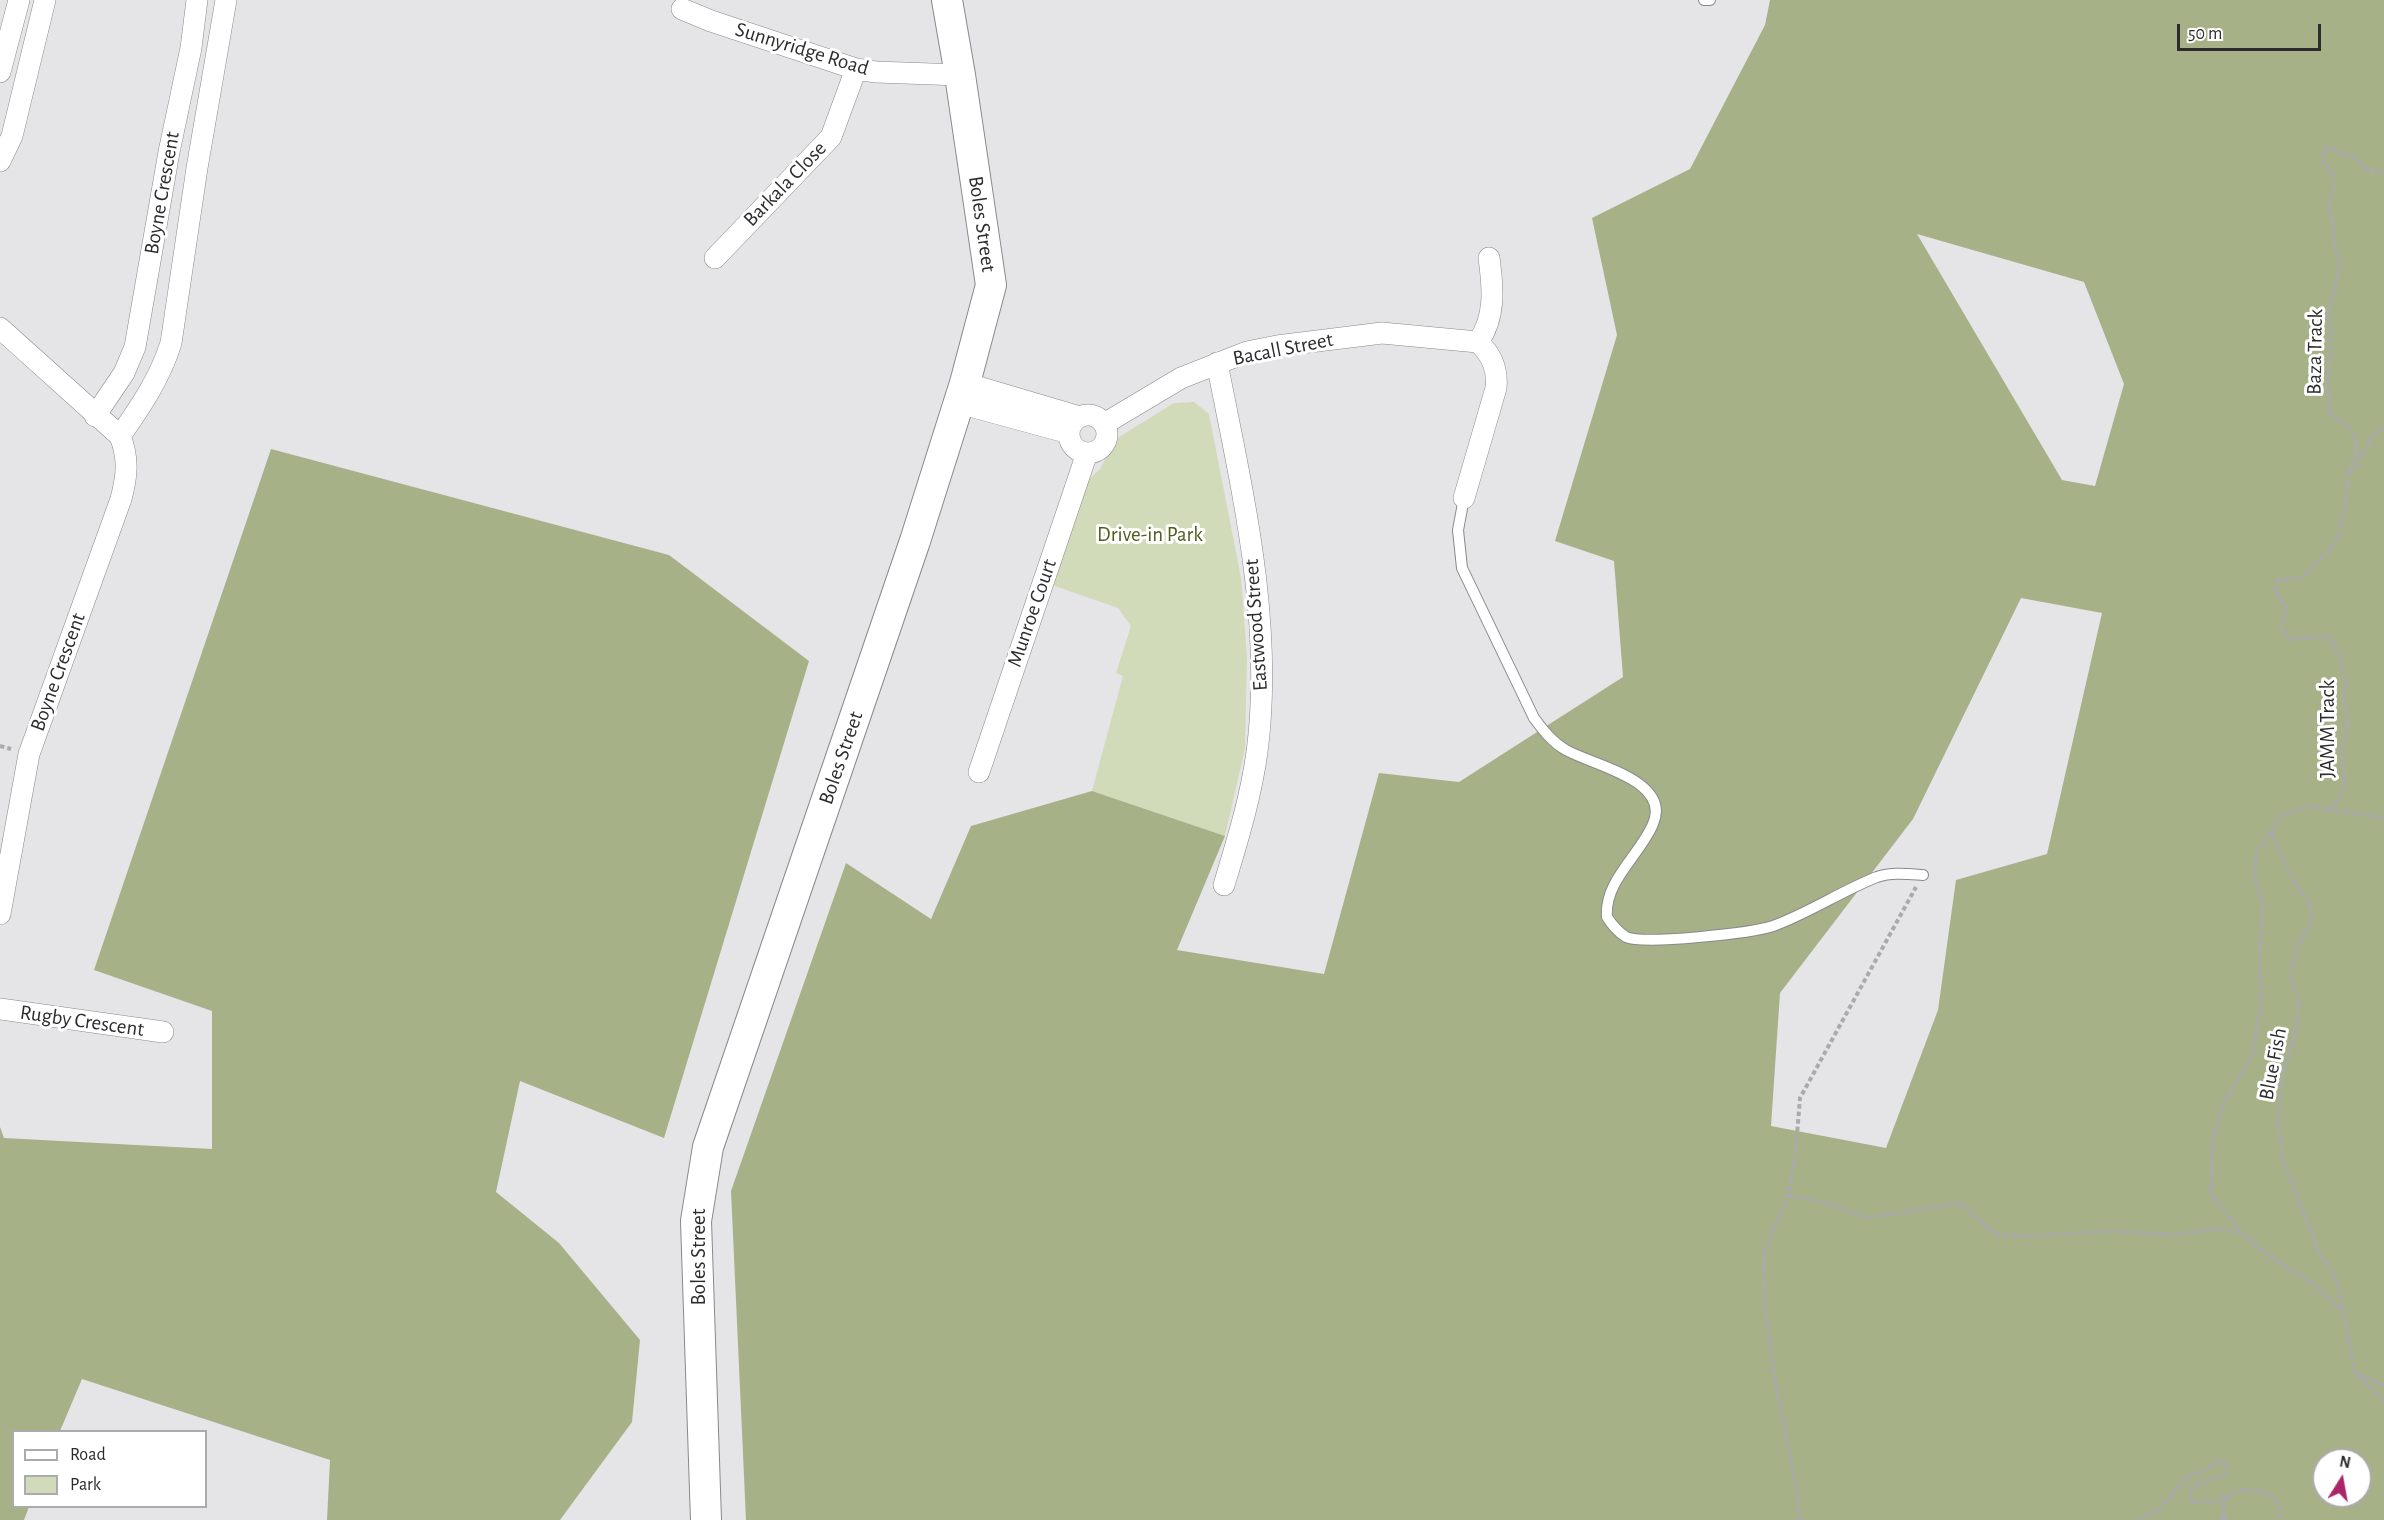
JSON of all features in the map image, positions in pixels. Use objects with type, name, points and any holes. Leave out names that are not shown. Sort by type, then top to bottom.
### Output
[{"type":"street","points":[[0,72],[19,0]]},
{"type":"street","points":[[0,161],[12,136],[45,0]]},
{"type":"street","name":"Boyne Crescent","points":[[95,416],[124,373],[135,347],[197,0]]},
{"type":"street","name":"Boyne Crescent","points":[[0,914],[29,754],[128,474],[126,452],[120,436],[163,368],[171,343],[197,168],[226,0]]},
{"type":"street","name":"Boles Street","points":[[706,1520],[696,1221],[708,1147],[912,552],[962,393],[991,285],[947,0]]},
{"type":"street","name":"Sunnyridge Road","points":[[682,9],[711,21],[856,69],[876,72],[960,75]]},
{"type":"street","name":"Barkala Close","points":[[715,258],[831,137],[856,69]]},
{"type":"street","points":[[1464,498],[1496,388],[1497,377],[1492,361],[1485,348],[1478,342],[1485,332],[1492,306],[1494,288],[1489,258]]},
{"type":"street","points":[[0,328],[95,416],[120,436]]},
{"type":"street","name":"Bacall Street","points":[[1104,424],[1150,395],[1217,363],[1247,352],[1382,333],[1478,342]]},
{"type":"street","name":"Eastwood Street","points":[[1217,363],[1257,590],[1262,668],[1256,753],[1239,833],[1224,885]]},
{"type":"street","points":[[962,393],[1075,425],[1093,416],[1104,424],[1107,437],[1104,444],[1100,449],[1087,453],[1074,447],[1075,425]]},
{"type":"street","name":"Munroe Court","points":[[979,772],[1087,453]]},
{"type":"street","name":"Rugby Crescent","points":[[0,1009],[163,1032]]},
{"type":"lane","points":[[1704,0],[1710,0]]},
{"type":"lane","points":[[1464,498],[1458,530],[1462,568],[1534,718],[1551,739],[1563,748],[1642,784],[1654,802],[1655,820],[1646,840],[1621,874],[1609,898],[1607,917],[1617,930],[1628,938],[1650,940],[1769,927],[1802,915],[1879,877],[1902,873],[1923,875]]},
{"type":"path","name":"Baza Track","points":[[2349,471],[2354,462],[2356,437],[2342,422],[2332,417],[2329,409],[2327,382],[2331,356],[2329,340],[2332,331],[2327,319],[2340,263],[2334,245],[2333,222],[2328,205],[2334,188],[2332,174],[2323,162],[2324,150],[2330,147],[2357,160],[2367,169],[2384,173]]},
{"type":"path","points":[[2349,471],[2359,465],[2360,454],[2367,451],[2369,441],[2384,426]]},
{"type":"path","name":"JAMM Track","points":[[2329,809],[2340,797],[2345,781],[2342,749],[2348,726],[2344,697],[2346,684],[2341,658],[2328,636],[2289,639],[2281,627],[2287,609],[2275,590],[2279,580],[2300,578],[2329,552],[2339,534],[2349,471]]},
{"type":"path","points":[[2345,1315],[2312,1284],[2276,1261],[2241,1232],[2211,1193],[2213,1141],[2223,1104],[2252,1056],[2258,1026],[2261,1006],[2260,950],[2263,903],[2254,878],[2257,853],[2281,815],[2307,806],[2372,814],[2384,818]]},
{"type":"path","name":"Blue Fish","points":[[2272,832],[2285,865],[2312,909],[2312,922],[2297,947],[2290,976],[2299,1001],[2296,1030],[2282,1076],[2278,1122],[2283,1161],[2318,1250],[2337,1281],[2355,1372]]},
{"type":"path","points":[[1800,1520],[1796,1484],[1777,1392],[1765,1310],[1764,1252],[1788,1195],[1795,1160],[1800,1098],[1923,875]]},
{"type":"path","points":[[1788,1195],[1831,1204],[1866,1218],[1960,1203],[1997,1235],[2033,1236],[2113,1231],[2172,1235],[2216,1229],[2241,1232]]},
{"type":"path","points":[[2355,1372],[2384,1385]]},
{"type":"path","points":[[2355,1372],[2384,1400]]},
{"type":"path","points":[[2138,1520],[2158,1511],[2188,1476],[2195,1475],[2219,1461],[2226,1462],[2227,1470],[2223,1476],[2192,1487],[2190,1497],[2192,1502],[2202,1503],[2229,1497]]},
{"type":"path","points":[[2220,1520],[2223,1515],[2223,1504],[2239,1490],[2259,1491],[2274,1497],[2281,1514],[2277,1520]]},
{"type":"path","points":[[2223,1515],[2227,1520]]},
{"type":"green space","points":[[1770,0],[2384,0],[2384,1520],[746,1520],[731,1191],[846,863],[931,919],[971,826],[1092,791],[1225,836],[1177,950],[1324,974],[1379,773],[1459,782],[1623,677],[1614,561],[1555,541],[1617,335],[1592,218],[1690,169],[1765,25]],"holes":[[[1917,234],[2084,282],[2124,384],[2095,486],[2062,480]],[[2021,598],[2102,613],[2047,854],[1956,880],[1938,1010],[1886,1148],[1771,1126],[1780,993],[1913,819]]]},
{"type":"green space","name":"Drive-in Park","points":[[1194,402],[1209,414],[1241,578],[1247,657],[1245,748],[1225,836],[1092,791],[1123,676],[1116,673],[1131,626],[1118,608],[1052,585],[1086,482],[1100,469],[1116,439],[1174,403]]},
{"type":"green space","points":[[271,449],[669,555],[809,661],[664,1138],[520,1081],[496,1192],[559,1243],[640,1340],[632,1422],[560,1520],[327,1520],[330,1460],[82,1379],[60,1430],[12,1430],[12,1508],[29,1508],[24,1520],[0,1520],[0,1127],[4,1138],[212,1149],[212,1011],[94,970]]}]
